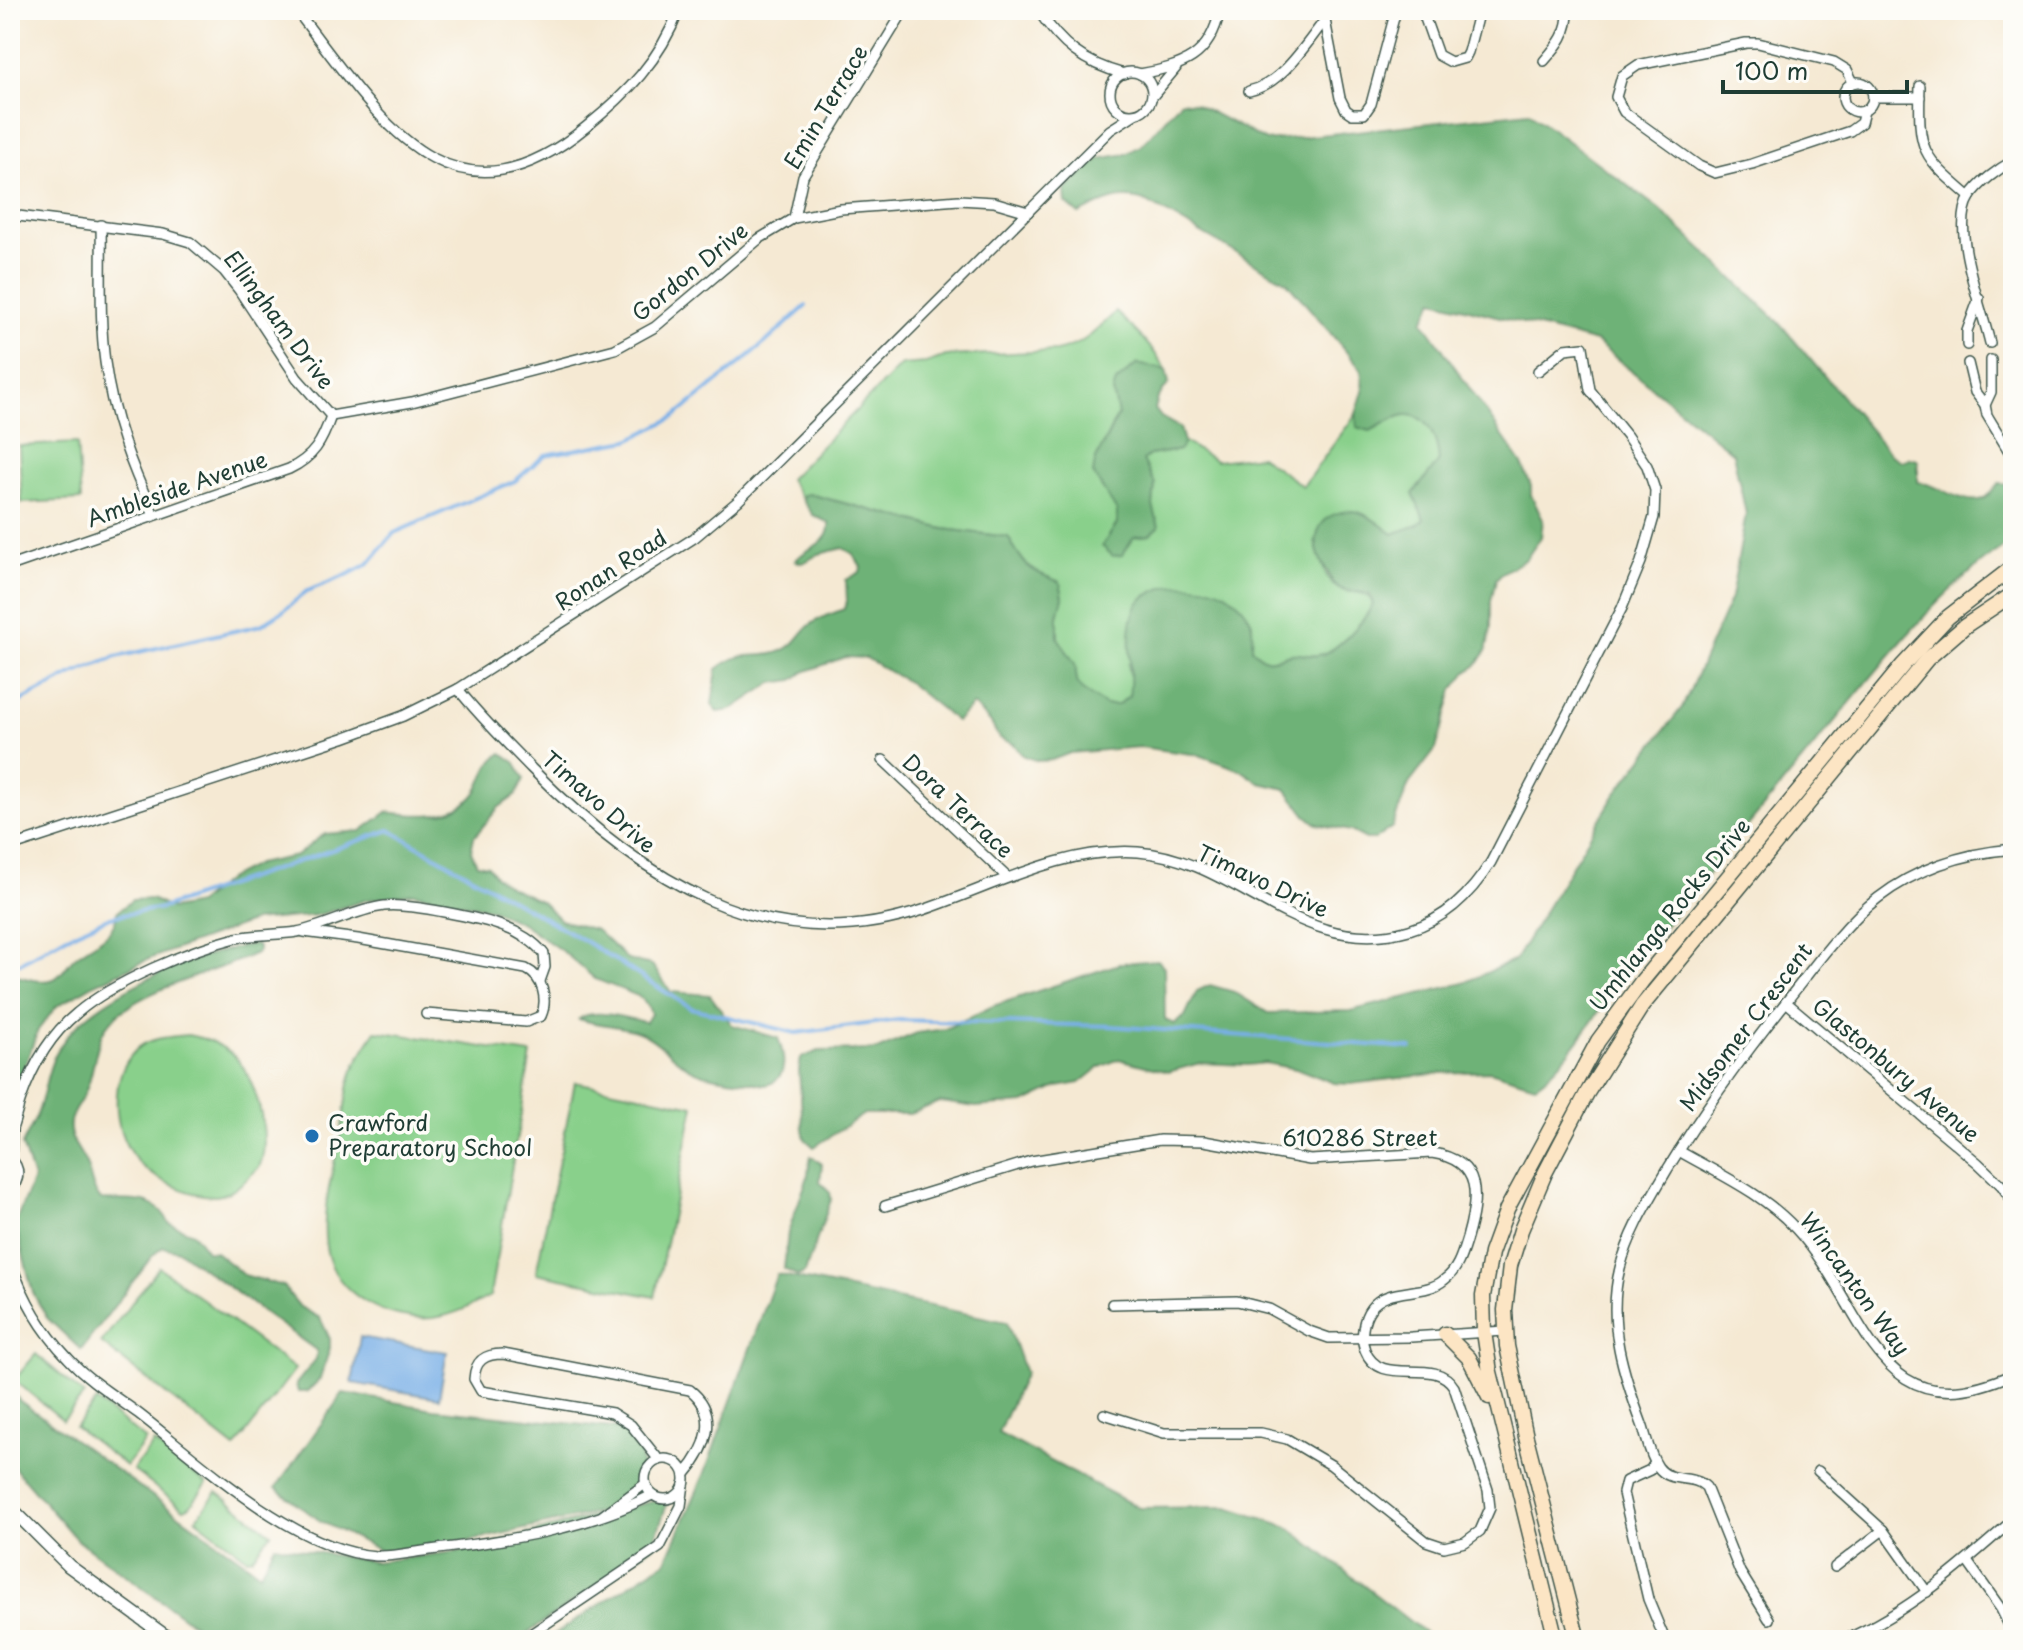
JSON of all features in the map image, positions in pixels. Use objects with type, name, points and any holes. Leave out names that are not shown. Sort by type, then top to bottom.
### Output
[{"type":"main road","name":"Umhlanga Rocks Drive","points":[[1556,1640],[1504,1434],[1484,1332],[1483,1296],[1491,1253],[1507,1209],[1612,1018],[1912,654],[1948,617],[2013,567]]},
{"type":"main road","name":"Umhlanga Rocks Drive","points":[[1578,1640],[1521,1413],[1505,1331],[1510,1266],[1521,1230],[1545,1173],[1618,1040],[1642,1006],[1927,659],[1965,626],[2013,594]]},
{"type":"main road","points":[[1445,1334],[1464,1351],[1477,1370],[1504,1434]]},
{"type":"street","points":[[296,10],[379,115],[404,141],[444,165],[484,172],[516,168],[543,158],[590,124],[644,74],[667,39],[679,10]]},
{"type":"street","points":[[1038,10],[1081,58],[1102,68],[1124,74],[1176,68]]},
{"type":"street","points":[[1102,68],[1117,108],[1135,114],[1146,108],[1176,68],[1205,46],[1220,10]]},
{"type":"street","points":[[1326,15],[1340,98],[1346,110],[1358,115],[1364,114],[1371,104],[1396,10]]},
{"type":"street","points":[[1422,10],[1438,55],[1451,62],[1465,58],[1479,10]]},
{"type":"street","points":[[1544,61],[1561,40],[1568,21],[1568,10]]},
{"type":"street","points":[[1249,91],[1262,87],[1282,71],[1326,15]]},
{"type":"street","name":"Emin Terrace","points":[[794,218],[803,176],[900,17]]},
{"type":"street","points":[[1746,43],[1758,43],[1834,62],[1847,70],[1853,82],[1867,85],[1873,97],[1861,123],[1850,131],[1732,171],[1715,173],[1699,166],[1624,112],[1616,97],[1622,76],[1638,65],[1746,43]]},
{"type":"street","points":[[1111,91],[1116,79],[1124,74]]},
{"type":"street","points":[[1139,74],[1151,86],[1152,97]]},
{"type":"street","points":[[1853,82],[1843,92],[1843,102],[1854,112],[1864,111]]},
{"type":"street","points":[[1873,97],[1920,92],[1923,149],[1935,167],[1970,197]]},
{"type":"street","name":"Ronan Road","points":[[1110,130],[1117,108]]},
{"type":"street","name":"Ronan Road","points":[[10,847],[403,716],[458,689],[716,521],[1110,130],[1135,114]]},
{"type":"street","points":[[1990,343],[1964,243],[1964,211],[1970,197],[2013,161]]},
{"type":"street","name":"Gordon Drive","points":[[331,416],[412,402],[615,349],[655,327],[759,239],[794,218],[841,209],[959,200],[994,202],[1028,212]]},
{"type":"street","name":"Ellingham Drive","points":[[10,215],[180,238],[203,251],[239,290],[297,378],[331,416]]},
{"type":"street","points":[[101,225],[103,334],[108,385],[130,461],[154,515]]},
{"type":"street","points":[[1967,345],[1967,331],[1979,298]]},
{"type":"street","name":"Timavo Drive","points":[[458,689],[549,786],[608,839],[635,860],[692,894],[744,915],[810,925],[866,924],[923,910],[1007,877],[1091,855],[1127,851],[1193,866],[1299,921],[1328,932],[1358,937],[1384,936],[1414,929],[1448,912],[1469,893],[1505,838],[1617,617],[1641,562],[1654,517],[1655,490],[1647,466],[1590,390],[1583,347],[1565,349],[1538,371]]},
{"type":"street","points":[[1985,405],[1991,392],[1991,360]]},
{"type":"street","points":[[1968,363],[1975,392],[2013,458]]},
{"type":"street","name":"Ambleside Avenue","points":[[10,566],[302,463],[322,442],[331,416]]},
{"type":"street","name":"Dora Terrace","points":[[883,760],[1007,877]]},
{"type":"street","name":"Midsomer Crescent","points":[[1655,1463],[1620,1355],[1616,1300],[1620,1269],[1628,1243],[1651,1198],[1724,1081],[1851,925],[1878,899],[1921,873],[1956,859],[2013,849]]},
{"type":"street","points":[[10,1190],[19,1174],[11,1159],[11,1132],[21,1098],[53,1037],[93,1000],[177,959],[236,938],[298,931],[377,907],[413,906],[494,923],[522,936],[539,948],[545,958],[540,981],[544,1009],[535,1020],[499,1021],[426,1014]]},
{"type":"street","points":[[298,931],[526,969],[540,981]]},
{"type":"street","name":"Glastonbury Avenue","points":[[1786,1002],[1987,1170],[2013,1202]]},
{"type":"street","name":"610286 Street","points":[[885,1206],[1031,1161],[1160,1140],[1192,1139],[1310,1160],[1432,1153],[1450,1158],[1464,1168],[1476,1191],[1474,1215],[1457,1266],[1437,1286],[1394,1296],[1374,1305],[1368,1313],[1363,1337]]},
{"type":"street","name":"Wincanton Way","points":[[1679,1151],[1769,1204],[1797,1230],[1827,1271],[1875,1350],[1902,1376],[1933,1390],[1961,1392],[2013,1374]]},
{"type":"street","points":[[10,1260],[36,1317],[69,1360],[249,1500],[307,1534],[342,1550],[378,1556],[560,1529],[622,1511],[652,1495],[670,1498],[681,1490],[708,1431],[703,1404],[690,1390],[496,1354],[480,1360],[474,1371],[477,1388],[489,1394],[612,1413],[631,1425],[659,1460]]},
{"type":"street","points":[[1112,1304],[1237,1301],[1269,1309],[1325,1337],[1505,1331]]},
{"type":"street","points":[[1104,1414],[1164,1433],[1261,1433],[1287,1439],[1331,1465],[1426,1541],[1444,1547],[1468,1541],[1485,1523],[1490,1499],[1454,1387],[1446,1376],[1437,1371],[1399,1372],[1382,1366],[1367,1354],[1363,1337]]},
{"type":"street","points":[[600,1517],[645,1484],[650,1467],[642,1439]]},
{"type":"street","points":[[522,1640],[654,1552],[667,1536],[681,1506],[684,1479],[675,1461],[659,1460],[650,1467]]},
{"type":"street","points":[[1665,1640],[1648,1599],[1623,1493],[1626,1481],[1650,1470],[1655,1463],[1671,1476],[1699,1482],[1706,1487],[1740,1572],[1769,1619]]},
{"type":"street","points":[[1818,1471],[1883,1530],[1927,1592]]},
{"type":"street","points":[[645,1484],[652,1495]]},
{"type":"street","points":[[670,1498],[672,1522]]},
{"type":"street","points":[[10,1507],[69,1566],[171,1640]]},
{"type":"street","points":[[1844,1640],[1927,1592],[2013,1520]]},
{"type":"street","points":[[1835,1567],[1883,1530]]},
{"type":"street","points":[[1967,1561],[2001,1609],[2013,1633]]},
{"type":"green space","points":[[1181,101],[1194,103],[1266,141],[1529,112],[1659,209],[1777,320],[1891,455],[1901,461],[1910,458],[1918,460],[1918,482],[1972,500],[1985,498],[1999,484],[2010,485],[2013,488],[2013,541],[1965,577],[1898,645],[1630,968],[1573,1048],[1535,1085],[1490,1071],[1441,1073],[1350,1084],[1334,1083],[1301,1070],[1265,1063],[1200,1063],[1168,1072],[1119,1059],[1100,1067],[1080,1083],[1057,1087],[1024,1103],[976,1107],[940,1102],[910,1114],[864,1114],[814,1147],[805,1139],[803,1129],[801,1058],[819,1051],[877,1050],[917,1033],[945,1029],[993,1006],[1122,963],[1158,960],[1164,967],[1165,1020],[1174,1024],[1185,1016],[1197,991],[1210,985],[1234,992],[1268,1013],[1350,1011],[1464,983],[1515,960],[1614,796],[1683,706],[1731,598],[1746,514],[1733,453],[1596,342],[1434,300],[1423,321],[1522,464],[1531,486],[1531,495],[1543,520],[1541,537],[1526,559],[1496,579],[1486,651],[1453,690],[1436,749],[1409,784],[1392,827],[1375,839],[1317,824],[1286,789],[1260,783],[1241,770],[1199,755],[1140,747],[1070,753],[1052,760],[1037,761],[1022,755],[1014,744],[999,738],[991,723],[973,705],[956,721],[909,683],[866,658],[845,657],[804,672],[793,680],[772,683],[731,710],[718,712],[712,705],[717,669],[736,658],[773,654],[787,648],[813,623],[844,609],[847,601],[846,580],[860,572],[861,567],[853,554],[843,548],[819,554],[803,563],[795,561],[822,541],[829,530],[829,523],[813,515],[803,501],[804,495],[809,494],[944,529],[1008,537],[1028,566],[1060,582],[1063,597],[1058,616],[1058,638],[1075,664],[1077,682],[1082,690],[1105,705],[1118,705],[1129,696],[1130,637],[1134,614],[1144,598],[1166,587],[1206,587],[1228,594],[1250,618],[1252,649],[1268,659],[1292,654],[1325,653],[1350,635],[1364,618],[1373,604],[1370,595],[1343,590],[1333,583],[1318,550],[1318,532],[1329,518],[1350,511],[1367,516],[1393,534],[1418,525],[1424,519],[1413,494],[1439,461],[1431,430],[1420,419],[1405,415],[1370,431],[1357,427],[1356,414],[1363,391],[1361,369],[1287,282],[1147,202],[1120,198],[1079,214],[1066,203],[1065,190],[1099,159],[1126,154],[1142,145]]},
{"type":"green space","points":[[1116,312],[1137,332],[1166,370],[1156,367],[1113,391],[1118,414],[1095,461],[1117,511],[1117,524],[1102,546],[1122,555],[1134,537],[1149,535],[1159,527],[1153,506],[1155,484],[1142,460],[1150,455],[1180,450],[1184,442],[1216,461],[1260,456],[1303,486],[1356,414],[1357,427],[1370,431],[1405,415],[1420,419],[1431,430],[1439,461],[1413,494],[1424,519],[1418,525],[1393,534],[1368,516],[1315,542],[1333,585],[1344,591],[1361,593],[1373,604],[1357,627],[1333,648],[1315,655],[1263,658],[1252,649],[1252,622],[1242,607],[1128,664],[1132,683],[1129,696],[1118,705],[1105,705],[1082,690],[1077,682],[1075,664],[1058,638],[1058,616],[1063,597],[1060,582],[1029,566],[1008,537],[944,529],[810,494],[803,495],[803,501],[789,479],[901,365],[926,363],[946,356],[1056,351],[1082,341]]},
{"type":"green space","points":[[1137,364],[1166,370],[1169,383],[1158,398],[1155,409],[1161,417],[1180,428],[1184,442],[1180,450],[1150,455],[1143,460],[1155,484],[1153,506],[1159,527],[1149,535],[1134,537],[1122,555],[1113,556],[1102,546],[1117,524],[1117,511],[1093,474],[1095,461],[1118,415],[1113,391],[1116,382]]},
{"type":"green space","points":[[77,443],[81,500],[22,503],[19,446]]},
{"type":"green space","points":[[502,753],[516,763],[524,779],[516,795],[498,808],[474,837],[471,851],[477,864],[488,866],[496,877],[512,888],[541,901],[560,920],[596,930],[628,960],[652,965],[671,992],[710,995],[732,1025],[778,1038],[783,1066],[778,1078],[765,1085],[715,1077],[686,1066],[641,1033],[579,1019],[603,1014],[646,1022],[651,1014],[638,996],[595,979],[522,923],[491,909],[414,893],[366,900],[318,915],[254,921],[151,958],[93,985],[57,1006],[38,1030],[10,1108],[10,974],[38,980],[57,977],[76,956],[108,933],[117,912],[132,900],[151,899],[172,909],[197,904],[229,878],[257,864],[296,856],[324,834],[361,831],[387,812],[422,815],[456,808],[475,794],[488,767]]},
{"type":"green space","points":[[255,944],[258,952],[151,994],[114,1018],[100,1039],[89,1083],[72,1114],[70,1129],[101,1200],[141,1201],[157,1207],[169,1223],[193,1233],[207,1251],[215,1252],[244,1275],[283,1286],[300,1307],[320,1318],[330,1339],[330,1348],[320,1379],[307,1392],[298,1392],[296,1384],[316,1359],[317,1351],[179,1251],[163,1247],[153,1255],[81,1350],[47,1318],[33,1293],[15,1223],[33,1179],[22,1145],[38,1112],[56,1053],[70,1033],[116,996],[144,981],[202,957]]},
{"type":"green space","points":[[376,1031],[531,1054],[490,1296],[441,1317],[399,1315],[366,1302],[339,1279],[326,1247],[327,1202],[348,1086],[357,1062]]},
{"type":"green space","points":[[188,1035],[216,1044],[240,1063],[254,1091],[263,1124],[263,1155],[259,1167],[239,1185],[218,1196],[182,1189],[149,1172],[127,1145],[118,1118],[121,1074],[136,1050],[154,1040]]},
{"type":"green space","points":[[575,1082],[694,1106],[655,1297],[536,1273]]},
{"type":"green space","points":[[811,1156],[822,1164],[820,1182],[830,1192],[831,1200],[805,1272],[798,1276],[784,1269],[788,1232],[807,1179]]},
{"type":"green space","points":[[159,1267],[295,1369],[235,1448],[101,1343]]},
{"type":"green space","points":[[777,1274],[1007,1322],[1025,1373],[998,1433],[1139,1508],[1228,1507],[1288,1527],[1434,1640],[546,1640],[666,1561],[704,1475]]},
{"type":"green space","points":[[36,1354],[84,1395],[63,1420],[14,1380]]},
{"type":"green space","points":[[10,1388],[20,1401],[260,1573],[275,1545],[374,1562],[462,1551],[669,1497],[653,1546],[518,1640],[215,1640],[76,1539],[10,1463]]},
{"type":"green space","points":[[343,1393],[433,1409],[622,1429],[640,1452],[643,1471],[638,1486],[605,1511],[452,1545],[385,1553],[320,1521],[276,1488]]},
{"type":"green space","points":[[96,1401],[146,1440],[126,1466],[75,1427]]},
{"type":"green space","points":[[154,1443],[207,1484],[189,1507],[184,1509],[133,1470]]},
{"type":"green space","points":[[217,1492],[271,1533],[252,1557],[247,1558],[196,1519]]},
{"type":"water","points":[[360,1337],[447,1352],[439,1398],[352,1383]]},
{"type":"waterway","points":[[10,707],[73,674],[116,657],[261,625],[307,591],[368,564],[394,533],[515,481],[545,455],[629,440],[673,418],[806,306]]},
{"type":"waterway","points":[[10,964],[20,963],[67,936],[110,917],[162,908],[390,830],[583,940],[691,1008],[796,1033],[899,1020],[1110,1026],[1411,1048]]},
{"type":"place","name":"Crawford Preparatory School","points":[[312,1136]]}]
